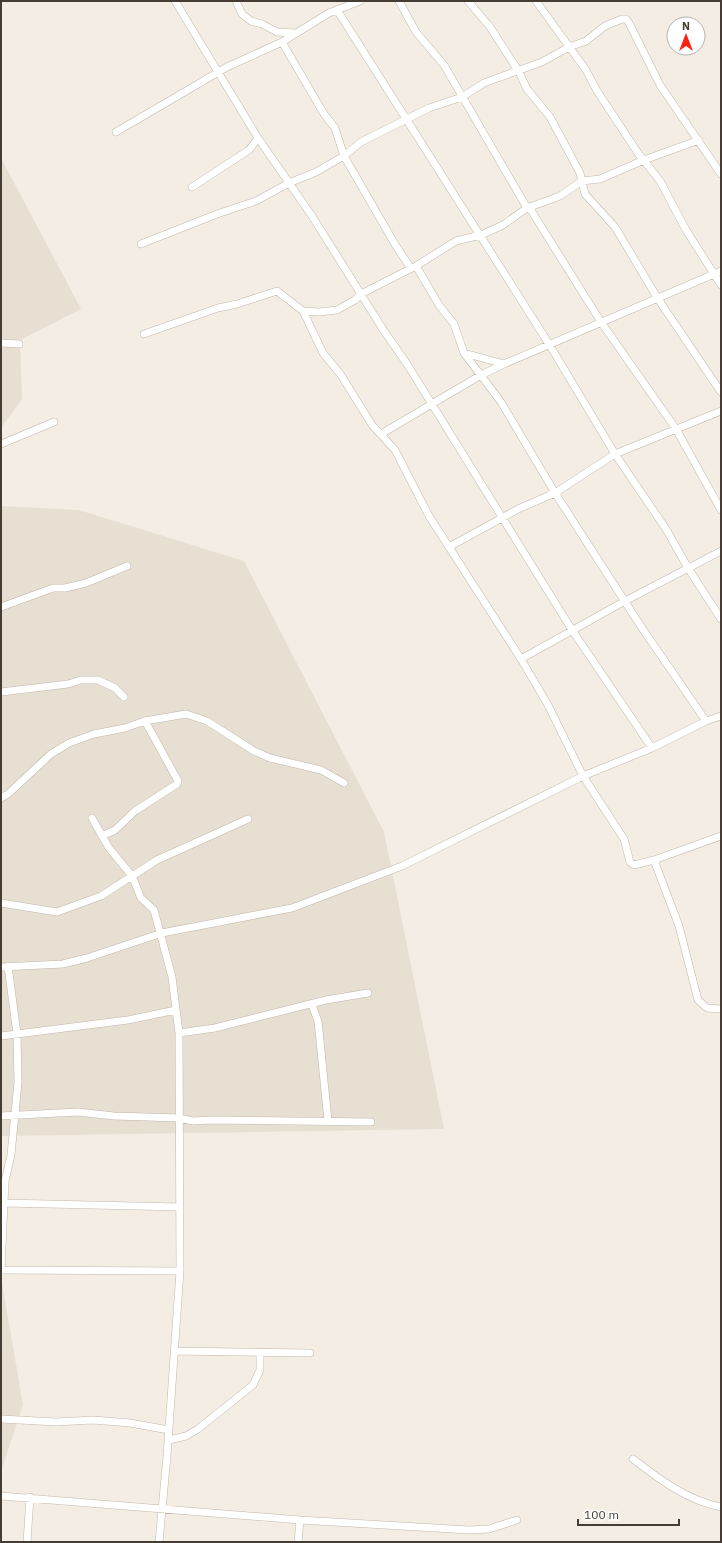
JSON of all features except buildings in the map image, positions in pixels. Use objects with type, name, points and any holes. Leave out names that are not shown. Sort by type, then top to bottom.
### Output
[{"type":"street","points":[[175,1],[258,138],[312,216],[504,517],[572,630],[652,748]]},
{"type":"street","points":[[236,1],[242,14],[251,21],[262,24],[277,32],[296,34]]},
{"type":"street","points":[[116,132],[219,72],[282,42],[329,12],[360,1]]},
{"type":"street","points":[[399,1],[416,32],[444,65],[528,207],[601,322],[676,429],[721,510]]},
{"type":"street","points":[[468,1],[490,27],[519,72],[527,89],[550,117],[568,148],[582,181],[585,194],[615,227],[658,299],[721,392]]},
{"type":"street","points":[[536,1],[586,70],[597,91],[660,181],[686,230],[721,285]]},
{"type":"street","points":[[337,10],[408,120],[429,156],[481,235],[615,454],[666,529],[688,568],[721,619]]},
{"type":"street","points":[[141,244],[204,219],[256,201],[289,183],[316,172],[344,156],[361,142],[408,120],[429,108],[462,97],[484,83],[519,72],[542,62],[568,46],[586,41],[605,26],[622,19],[626,20],[660,85],[721,174]]},
{"type":"street","points":[[282,42],[324,114],[335,128],[344,156],[396,246],[413,266],[439,305],[454,324],[464,352],[501,402],[555,493],[706,721]]},
{"type":"street","points":[[192,186],[249,150],[258,138]]},
{"type":"street","points":[[303,311],[337,310],[355,300],[361,294],[397,276],[456,241],[481,235],[502,225],[528,207],[560,196],[582,181],[600,179],[644,160],[699,140]]},
{"type":"street","points":[[381,434],[481,375],[549,344],[721,271]]},
{"type":"street","points":[[144,334],[218,308],[237,304],[277,291],[303,311],[323,353],[341,375],[372,425],[395,450],[429,516],[521,660],[548,706],[583,776],[624,839],[630,862],[634,865],[654,860],[721,836]]},
{"type":"street","points":[[1,343],[19,344]]},
{"type":"street","points":[[464,352],[504,364]]},
{"type":"street","points":[[449,547],[518,509],[555,493],[615,454],[721,411]]},
{"type":"street","points":[[1,444],[54,422]]},
{"type":"street","points":[[521,660],[625,600],[721,551]]},
{"type":"street","points":[[1,607],[54,588],[65,588],[86,583],[127,566]]},
{"type":"street","points":[[1,692],[68,684],[81,680],[98,680],[115,688],[124,697]]},
{"type":"street","points":[[1,798],[8,794],[51,754],[69,743],[94,734],[125,728],[145,721],[186,714],[207,721],[254,751],[270,758],[321,770],[344,783]]},
{"type":"street","points":[[180,1272],[1,1270],[4,1203],[18,1082],[17,1034],[5,966],[63,964],[162,933],[292,908],[402,866],[583,776],[652,748],[706,721],[721,718]]},
{"type":"street","points":[[102,836],[116,830],[136,811],[178,782],[145,721]]},
{"type":"street","points":[[92,818],[109,848],[132,876],[141,898],[154,910],[162,933],[176,995],[179,1033],[180,1272],[169,1440],[159,1542]]},
{"type":"street","points":[[1,903],[57,912],[101,896],[158,860],[248,819]]},
{"type":"street","points":[[654,860],[679,926],[698,1000],[708,1008],[721,1009]]},
{"type":"street","points":[[179,1033],[215,1028],[312,1005],[326,1000],[368,993]]},
{"type":"street","points":[[312,1005],[318,1021],[328,1121]]},
{"type":"street","points":[[1,1036],[128,1020],[176,1010]]},
{"type":"street","points":[[1,1116],[78,1112],[114,1116],[179,1118],[201,1121],[370,1122]]},
{"type":"street","points":[[4,1203],[180,1207]]},
{"type":"street","points":[[175,1351],[310,1353]]},
{"type":"street","points":[[169,1440],[186,1436],[198,1429],[253,1385],[260,1370],[260,1353]]},
{"type":"street","points":[[1,1419],[56,1422],[93,1420],[130,1423],[169,1430]]},
{"type":"street","points":[[633,1459],[663,1481],[695,1499],[721,1507]]},
{"type":"street","points":[[1,1496],[300,1520],[469,1530],[489,1530],[516,1520]]},
{"type":"street","points":[[26,1542],[30,1498]]},
{"type":"street","points":[[298,1542],[300,1520]]},
{"type":"shaded area","points":[[1,158],[81,309],[20,340],[22,399],[1,428]]},
{"type":"shaded area","points":[[1,506],[79,510],[244,561],[384,832],[444,1129],[1,1136]]},
{"type":"shaded area","points":[[1,1277],[23,1405],[1,1471]]}]
